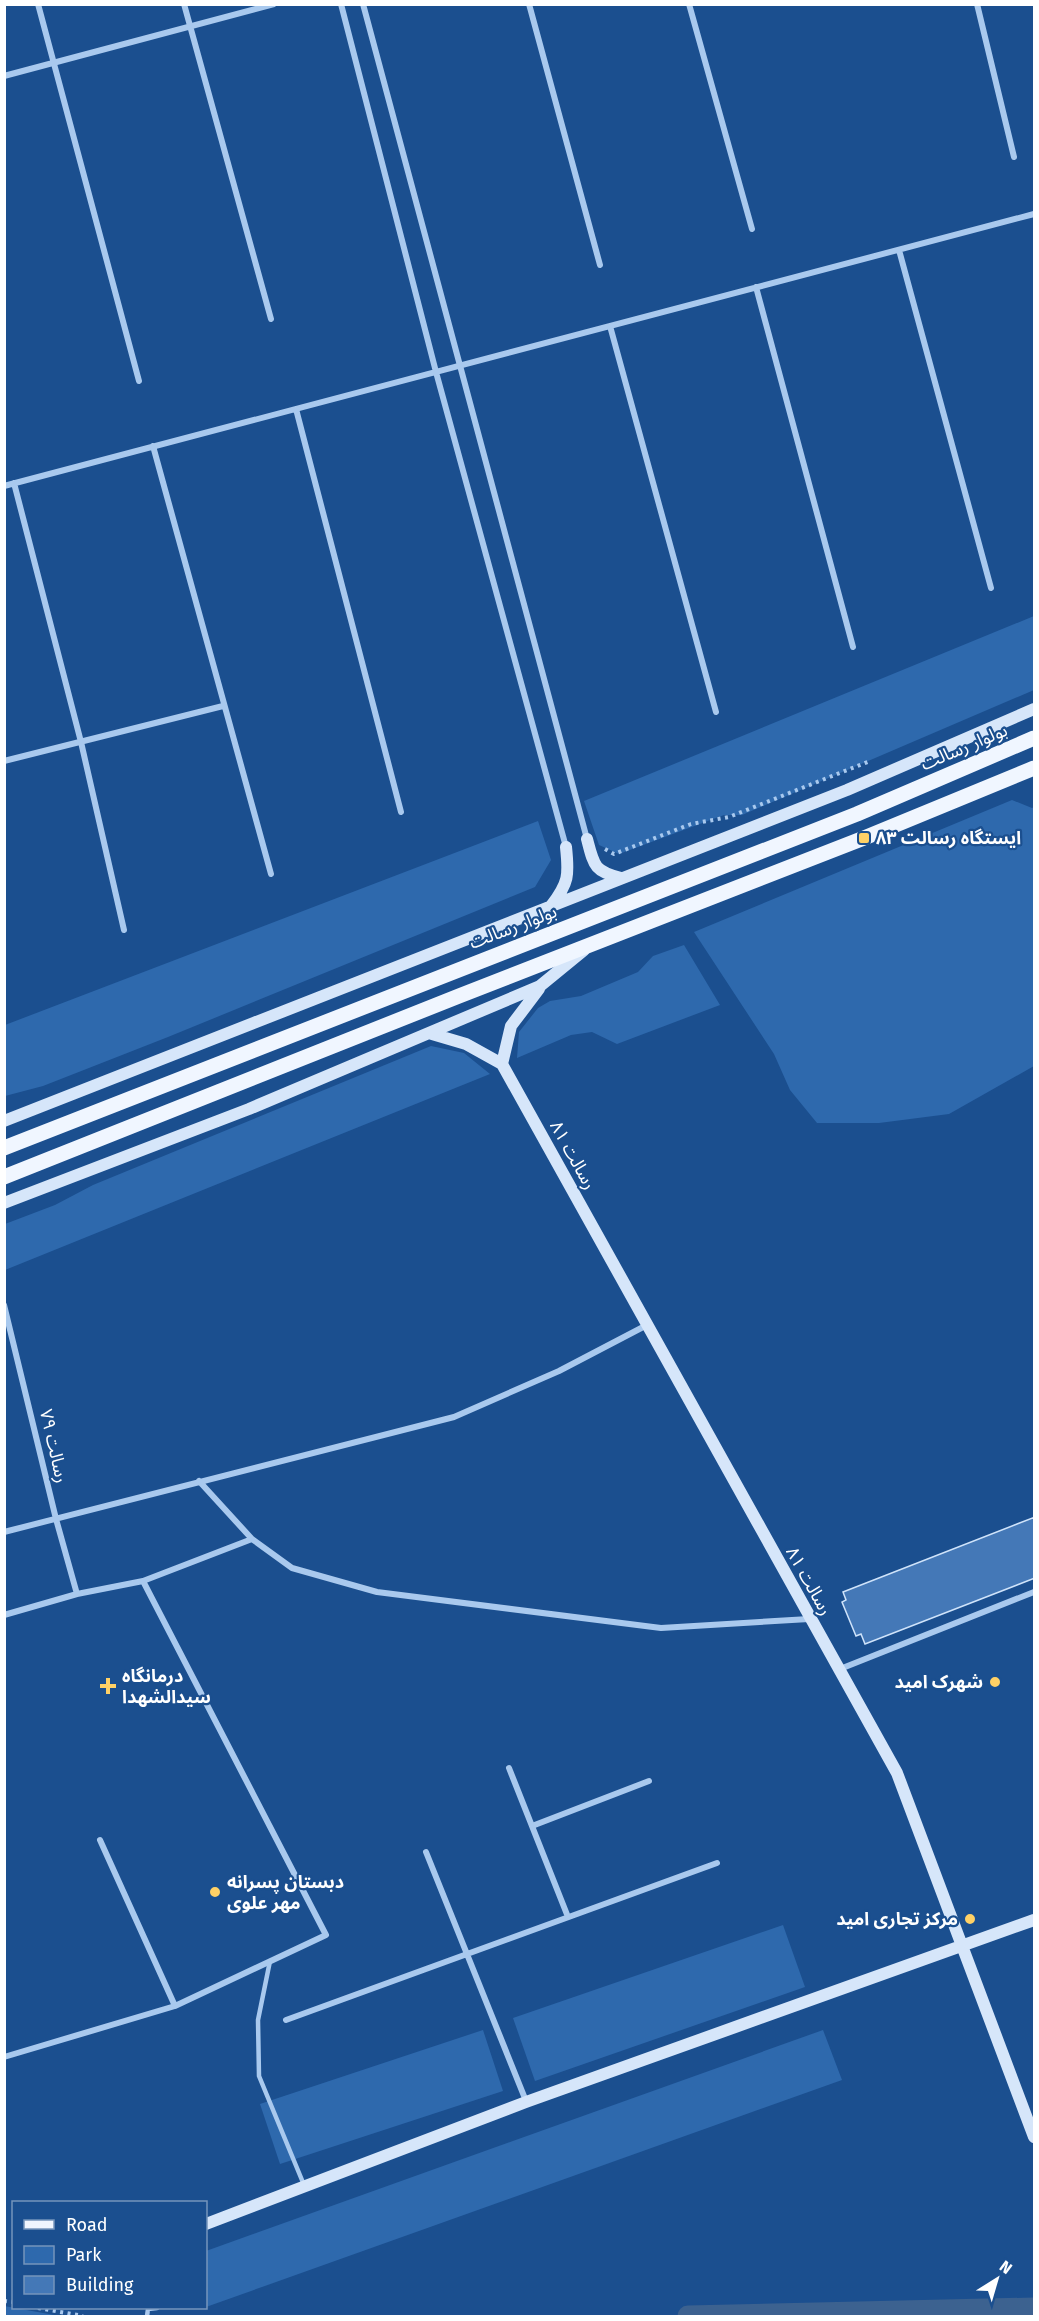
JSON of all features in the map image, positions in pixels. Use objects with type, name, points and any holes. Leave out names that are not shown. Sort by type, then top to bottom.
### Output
[{"type":"main road","name":"بولوار رسالت","points":[[4,1148],[857,814],[1035,738]]},
{"type":"main road","points":[[4,1177],[864,838],[1035,768]]},
{"type":"street","points":[[38,4],[139,381]]},
{"type":"street","points":[[184,4],[271,319]]},
{"type":"street","points":[[4,76],[274,4]]},
{"type":"street","points":[[340,4],[436,372],[566,847],[568,865],[566,888],[550,907]]},
{"type":"street","points":[[363,4],[592,860],[602,873],[621,878]]},
{"type":"street","points":[[529,4],[600,265]]},
{"type":"street","points":[[689,4],[752,229]]},
{"type":"street","points":[[977,4],[1014,157]]},
{"type":"street","points":[[4,486],[1035,214]]},
{"type":"street","points":[[899,250],[991,588]]},
{"type":"street","points":[[756,287],[852,647]]},
{"type":"street","points":[[610,326],[716,712]]},
{"type":"street","points":[[296,409],[400,812]]},
{"type":"street","points":[[153,446],[271,874]]},
{"type":"street","points":[[14,483],[81,742],[124,930]]},
{"type":"street","points":[[4,761],[223,706]]},
{"type":"street","points":[[4,1121],[847,790],[1035,709]]},
{"type":"street","points":[[432,1034],[466,1044],[502,1064],[511,1026],[540,986],[589,945]]},
{"type":"street","points":[[4,1203],[249,1109],[432,1034],[540,986]]},
{"type":"street","name":"رسالت ۸۱","points":[[502,1064],[897,1773],[1035,2138]]},
{"type":"street","name":"رسالت ۷۹","points":[[4,1305],[56,1519],[77,1594]]},
{"type":"street","points":[[4,1532],[454,1417],[559,1371],[647,1325]]},
{"type":"street","points":[[199,1481],[252,1539],[292,1568],[377,1592],[661,1628],[809,1618]]},
{"type":"street","points":[[4,1615],[77,1594],[143,1581],[252,1539]]},
{"type":"street","points":[[4,2057],[175,2006],[326,1935],[143,1581]]},
{"type":"street","points":[[839,1669],[1035,1592]]},
{"type":"street","points":[[509,1768],[568,1917]]},
{"type":"street","points":[[532,1826],[649,1781]]},
{"type":"street","points":[[100,1840],[175,2006]]},
{"type":"street","points":[[426,1852],[526,2102]]},
{"type":"street","points":[[286,2020],[717,1863]]},
{"type":"street","points":[[207,2224],[526,2102],[1035,1920]]},
{"type":"lane","points":[[270,1961],[258,2020],[259,2076],[305,2186]]},
{"type":"path","points":[[587,839],[614,854],[691,824],[729,817],[876,758]]},
{"type":"path","points":[[48,2309],[83,2316]]},
{"type":"green space","points":[[1034,616],[1034,690],[742,815],[724,815],[619,854],[599,845],[584,801]]},
{"type":"green space","points":[[1012,800],[1034,807],[1034,1066],[949,1114],[879,1123],[817,1123],[790,1090],[774,1054],[694,932]]},
{"type":"green space","points":[[538,821],[551,860],[535,887],[168,1037],[43,1086],[5,1096],[5,1025]]},
{"type":"green space","points":[[684,945],[720,1005],[617,1044],[592,1032],[571,1035],[517,1058],[519,1032],[538,1008],[550,1001],[581,996],[638,972],[653,956]]},
{"type":"green space","points":[[431,1046],[464,1053],[490,1074],[5,1270],[5,1224],[55,1205],[93,1185]]},
{"type":"green space","points":[[783,1925],[805,1987],[535,2081],[513,2018]]},
{"type":"green space","points":[[483,2030],[503,2091],[280,2164],[260,2104]]},
{"type":"green space","points":[[823,2030],[842,2080],[207,2307],[207,2251]]},
{"type":"green space","points":[[4,2306],[60,2316],[5,2316]]},
{"type":"building","points":[[1035,1517],[1035,1578],[865,1644],[861,1634],[856,1636],[842,1602],[846,1600],[843,1592]]},
{"type":"waterway","points":[[688,2316],[1034,2308]]},
{"type":"place","name":"ایستگاه رسالت ۸۳","points":[[864,838]]},
{"type":"place","name":"شهرک امید","points":[[995,1682]]},
{"type":"place","name":"درمانگاه سیدالشهدا","points":[[108,1686]]},
{"type":"place","name":"دبستان پسرانه مهر علوی","points":[[215,1892]]},
{"type":"place","name":"مرکز تجاری امید","points":[[970,1919]]}]
